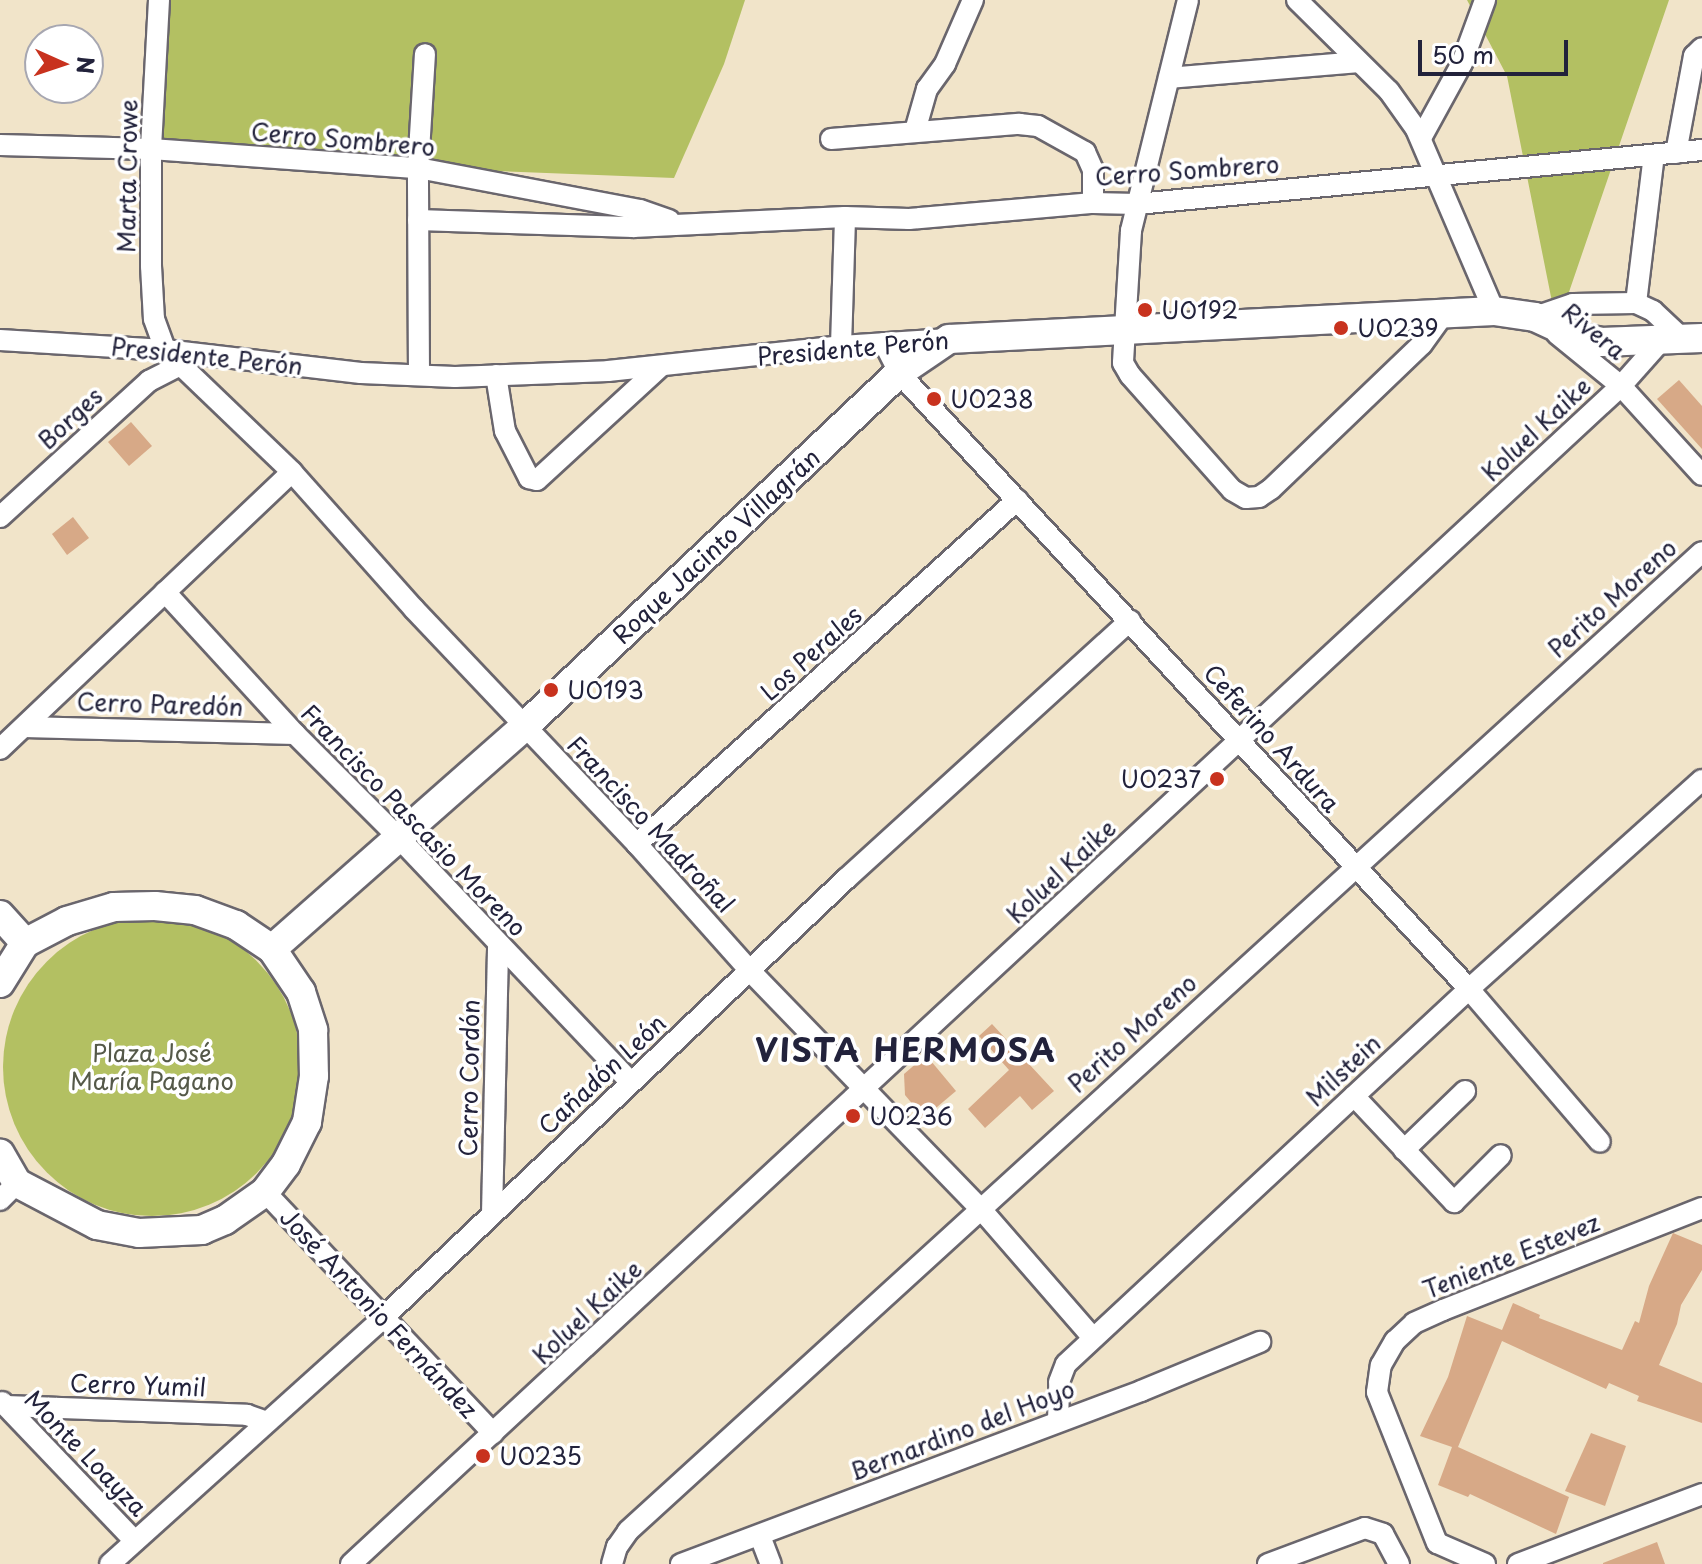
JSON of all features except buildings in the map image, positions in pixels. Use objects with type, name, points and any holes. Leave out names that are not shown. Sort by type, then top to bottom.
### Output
[{"type":"street","name":"Marta Crowe","points":[[159,0],[151,149],[154,319],[173,357]]},
{"type":"street","points":[[915,131],[927,89],[945,64],[973,0]]},
{"type":"street","points":[[1188,0],[1137,204],[1123,363],[1130,375],[1232,490],[1246,498],[1259,497],[1422,344],[1445,312]]},
{"type":"street","points":[[1297,0],[1389,91],[1421,138],[1494,311]]},
{"type":"street","points":[[1421,138],[1462,63],[1485,0]]},
{"type":"street","points":[[1676,153],[1694,56],[1702,48]]},
{"type":"street","points":[[419,375],[418,168],[425,54]]},
{"type":"street","points":[[1169,78],[1358,62]]},
{"type":"street","points":[[831,139],[1019,124],[1038,126],[1085,152],[1093,170],[1093,203]]},
{"type":"street","name":"Cerro Sombrero","points":[[0,145],[151,149],[418,168],[640,210],[676,222]]},
{"type":"street","name":"Cerro Sombrero","points":[[418,220],[633,227],[676,222],[845,217],[909,219],[1093,203],[1137,204],[1702,150]]},
{"type":"street","points":[[1636,303],[1654,155]]},
{"type":"street","points":[[841,346],[845,217]]},
{"type":"street","points":[[1535,317],[1573,304],[1636,303],[1653,311],[1682,340]]},
{"type":"street","name":"Presidente Perón","points":[[0,340],[361,373],[419,375],[496,375],[661,366],[884,343],[1445,312],[1494,311],[1535,317],[1578,337],[1601,342],[1682,340]]},
{"type":"street","name":"Rivera","points":[[1535,317],[1621,386],[1702,475]]},
{"type":"street","name":"Roque Jacinto Villagrán","points":[[272,949],[525,726],[899,373],[949,339]]},
{"type":"street","name":"Koluel Kaike","points":[[351,1564],[866,1090],[1621,386],[1682,340]]},
{"type":"street","name":"Ceferino Ardura","points":[[884,343],[899,373],[1469,989],[1600,1142]]},
{"type":"street","name":"Francisco Madroñal","points":[[173,357],[292,472],[414,609],[637,844],[751,972],[980,1208],[1093,1338]]},
{"type":"street","name":"Borges","points":[[0,517],[173,357]]},
{"type":"street","points":[[496,375],[505,431],[529,478],[537,480],[661,366]]},
{"type":"street","points":[[0,749],[292,472]]},
{"type":"street","name":"Los Perales","points":[[637,844],[1017,500]]},
{"type":"street","name":"Perito Moreno","points":[[612,1564],[617,1547],[628,1531],[1702,552]]},
{"type":"street","name":"Francisco Pascasio Moreno","points":[[165,592],[295,734],[399,838],[630,1081]]},
{"type":"street","name":"Cañadón León","points":[[110,1564],[383,1318],[846,879],[1130,621]]},
{"type":"street","name":"Cerro Paredón","points":[[24,727],[295,734]]},
{"type":"street","name":"Milstein","points":[[1058,1420],[1059,1382],[1066,1364],[1469,989],[1702,780]]},
{"type":"street","points":[[0,983],[25,943],[67,921],[114,907],[155,906],[195,910],[236,925],[272,949],[301,992],[313,1030],[314,1076],[307,1122],[286,1164],[265,1192],[225,1220],[202,1230],[139,1233],[97,1225],[8,1192],[0,1153]]},
{"type":"street","points":[[0,915],[25,943]]},
{"type":"street","name":"Cerro Cordón","points":[[492,1214],[498,944]]},
{"type":"street","points":[[1404,1150],[1465,1091]]},
{"type":"street","points":[[1354,1096],[1454,1202],[1501,1155]]},
{"type":"street","name":"José Antonio Fernández","points":[[265,1192],[493,1433]]},
{"type":"street","name":"Teniente Estevez","points":[[1437,1543],[1377,1392],[1381,1365],[1395,1341],[1414,1323],[1702,1208]]},
{"type":"street","name":"Bernardino del Hoyo","points":[[681,1564],[1260,1342]]},
{"type":"street","name":"Cerro Yumil","points":[[3,1403],[247,1415],[267,1422]]},
{"type":"street","name":"Monte Loayza","points":[[3,1403],[135,1541]]},
{"type":"street","points":[[1518,1564],[1702,1494]]},
{"type":"street","points":[[1268,1564],[1365,1528],[1383,1534],[1399,1564]]},
{"type":"street","points":[[760,1536],[771,1564]]},
{"type":"street","points":[[1437,1543],[1448,1564]]},
{"type":"street","points":[[1437,1543],[1485,1564]]},
{"type":"green space","points":[[159,0],[745,0],[724,64],[674,178],[418,168],[151,149]]},
{"type":"green space","points":[[1467,0],[1669,0],[1557,327],[1507,76]]},
{"type":"green space","name":"Plaza José María Pagano","points":[[137,918],[167,918],[195,924],[222,935],[247,951],[268,972],[284,997],[295,1024],[301,1067],[299,1096],[284,1137],[268,1162],[247,1183],[222,1199],[195,1210],[167,1216],[137,1216],[109,1210],[82,1199],[57,1183],[36,1162],[20,1137],[9,1110],[3,1082],[3,1052],[9,1024],[20,997],[36,972],[57,951],[82,935],[109,924]]},
{"type":"place","name":"U0192","points":[[1145,310]]},
{"type":"place","name":"U0239","points":[[1341,328]]},
{"type":"place","name":"U0238","points":[[934,399]]},
{"type":"place","name":"U0193","points":[[551,690]]},
{"type":"place","name":"U0237","points":[[1217,779]]},
{"type":"place","name":"U0236","points":[[853,1116]]},
{"type":"place","name":"U0235","points":[[483,1456]]},
{"type":"district","name":"VISTA HERMOSA","points":[[906,1049]]}]
